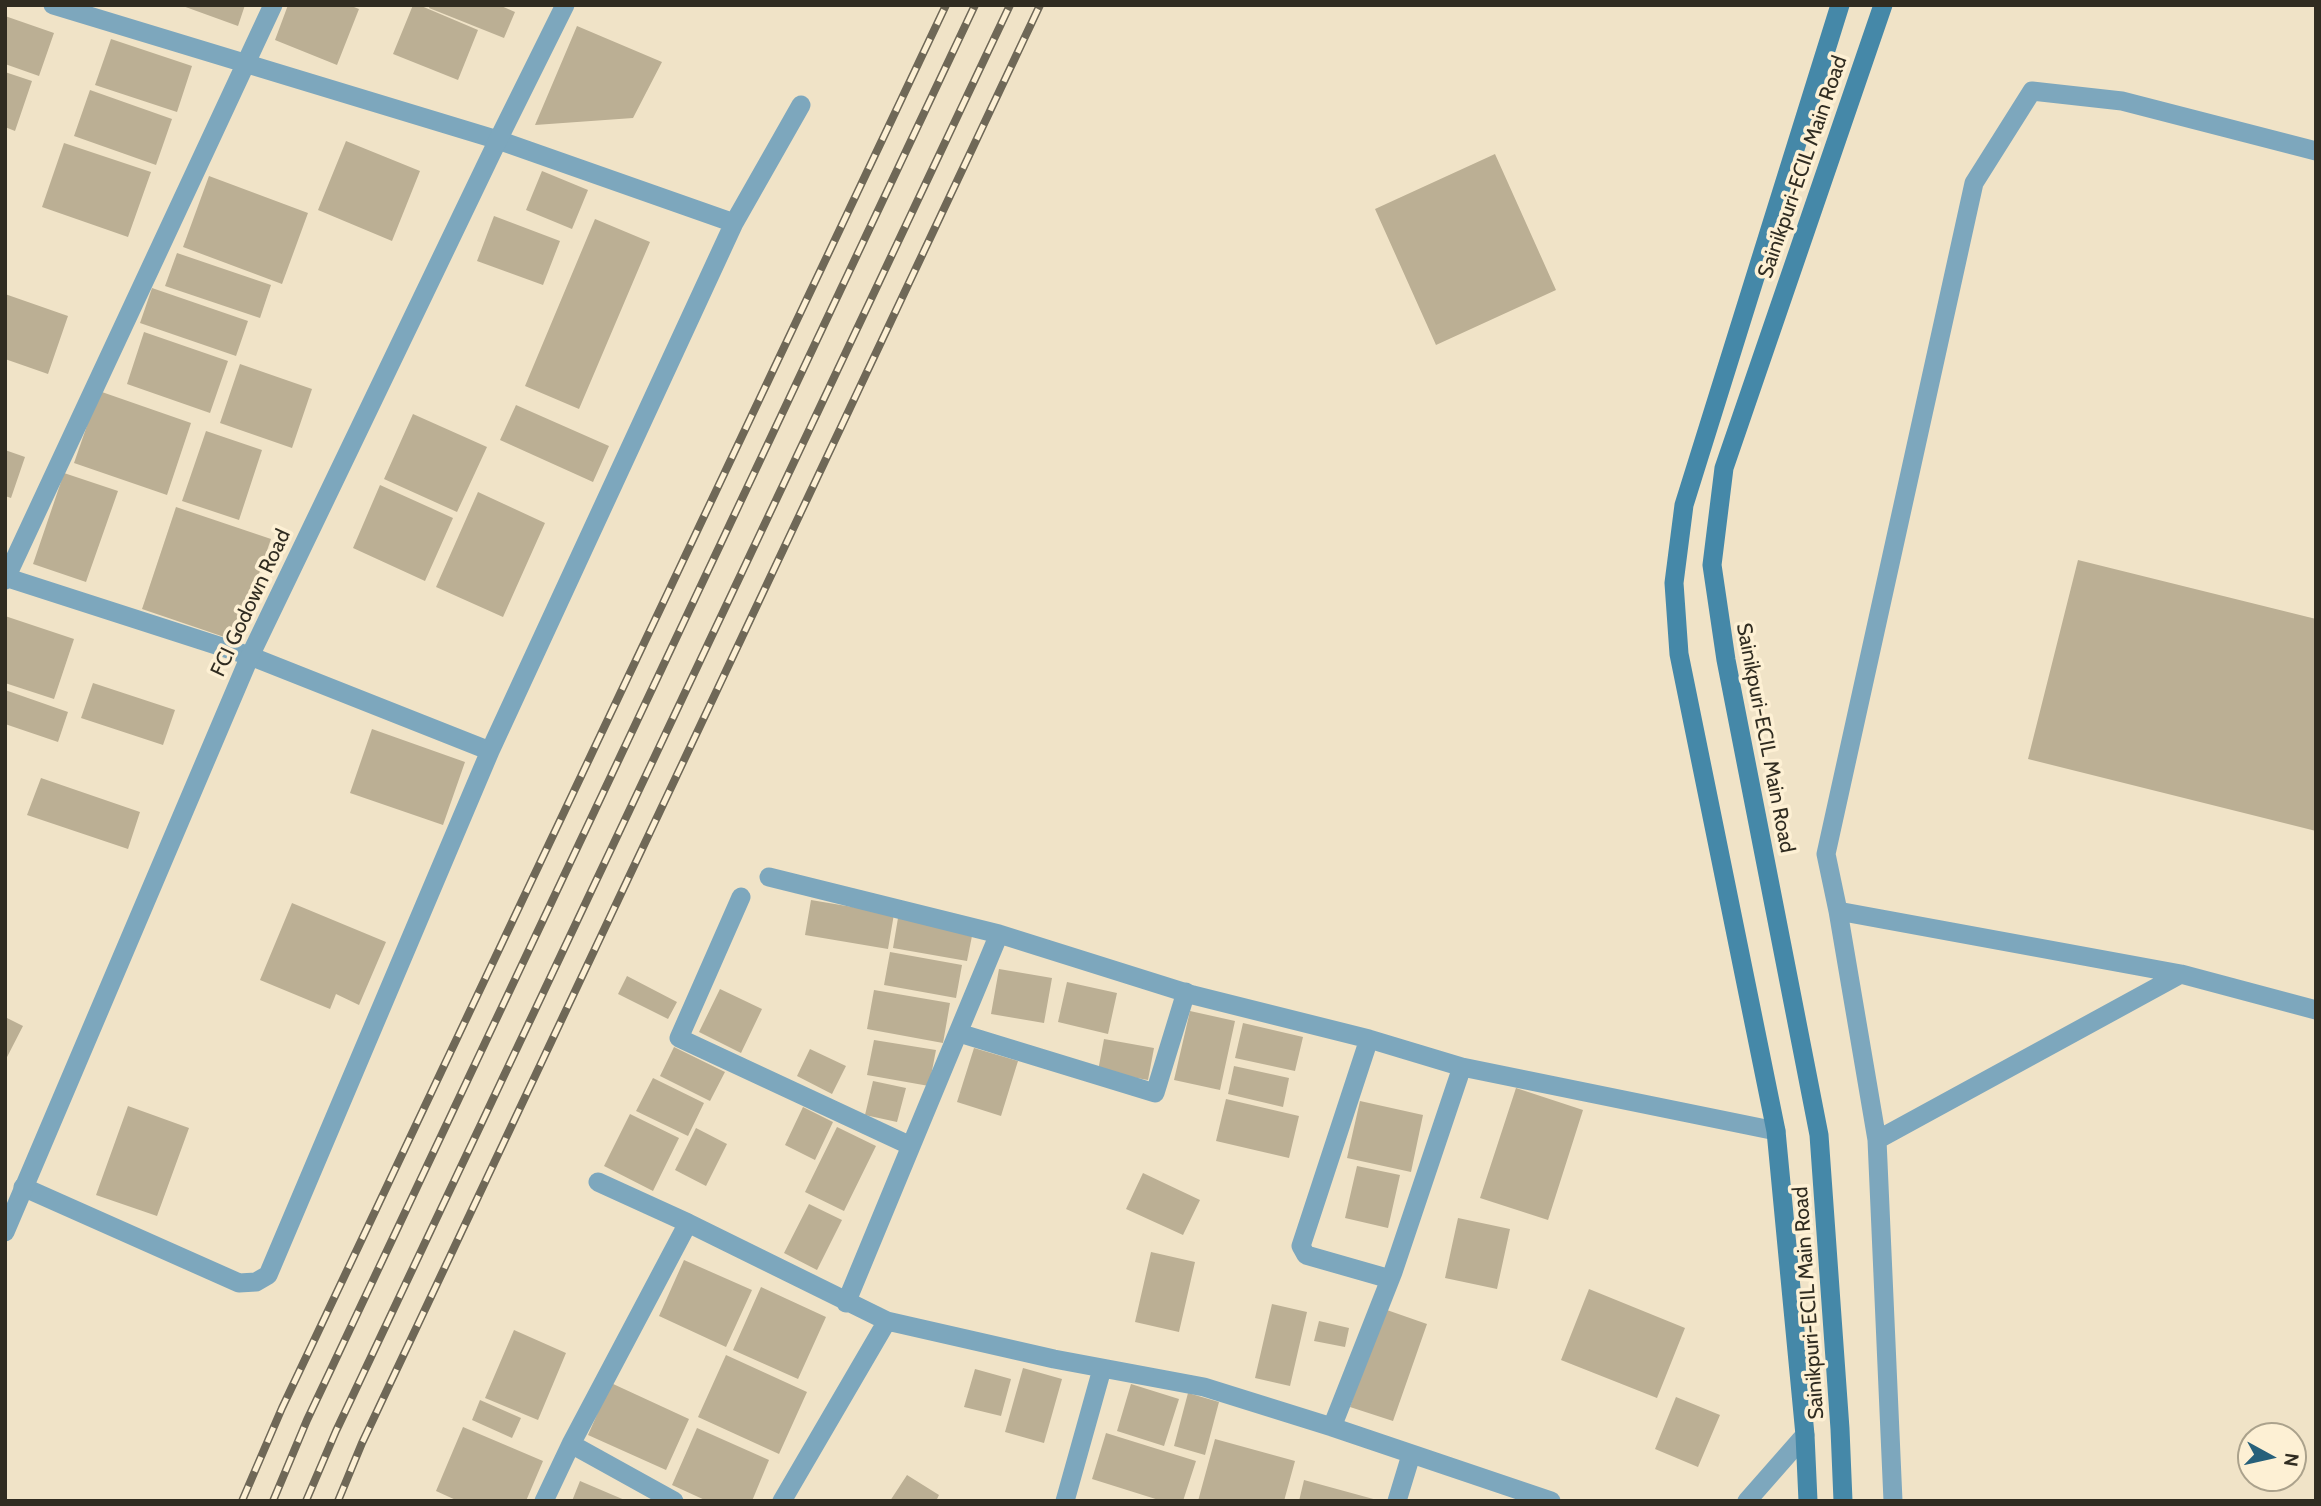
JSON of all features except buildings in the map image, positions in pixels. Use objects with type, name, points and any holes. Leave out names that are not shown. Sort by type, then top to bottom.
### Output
[{"type":"main road","name":"Sainikpuri-ECIL Main Road","points":[[1808,1501],[1805,1435],[1776,1131],[1679,654],[1674,583],[1684,505],[1840,5]]},
{"type":"main road","name":"Sainikpuri-ECIL Main Road","points":[[1843,1501],[1819,1135],[1726,660],[1712,565],[1724,468],[1883,5]]},
{"type":"street","points":[[53,5],[498,140],[734,223]]},
{"type":"street","points":[[273,5],[6,578],[250,656],[491,751]]},
{"type":"street","name":"FCI Godown Road","points":[[5,1232],[250,656],[565,5]]},
{"type":"street","points":[[1893,1501],[1877,1140],[1826,853],[1974,183],[2032,91],[2122,101],[2316,151]]},
{"type":"street","points":[[23,1187],[239,1283],[256,1282],[268,1275],[491,751],[734,223],[801,105]]},
{"type":"street","points":[[769,877],[999,933],[1186,992],[1369,1039],[1462,1067],[1776,1131]]},
{"type":"street","points":[[741,897],[679,1038],[911,1146]]},
{"type":"street","points":[[1838,911],[2181,974],[2316,1010]]},
{"type":"street","points":[[846,1303],[999,933]]},
{"type":"street","points":[[1877,1140],[2181,974]]},
{"type":"street","points":[[958,1033],[1155,1093],[1186,992]]},
{"type":"street","points":[[1369,1039],[1301,1246],[1306,1255],[1390,1279]]},
{"type":"street","points":[[1332,1427],[1390,1279],[1462,1067]]},
{"type":"street","points":[[598,1182],[887,1321],[1102,1369],[1203,1387],[1332,1427],[1551,1501]]},
{"type":"street","points":[[544,1501],[570,1444],[688,1223]]},
{"type":"street","points":[[782,1501],[887,1321]]},
{"type":"street","points":[[1065,1501],[1102,1369]]},
{"type":"street","points":[[1747,1501],[1805,1435]]},
{"type":"street","points":[[570,1444],[674,1501]]},
{"type":"street","points":[[1397,1501],[1411,1455]]},
{"type":"railway","points":[[242,1501],[282,1408],[946,5]]},
{"type":"railway","points":[[273,1501],[307,1420],[975,5]]},
{"type":"railway","points":[[306,1501],[336,1431],[1010,5]]},
{"type":"railway","points":[[338,1501],[362,1443],[1040,5]]}]
